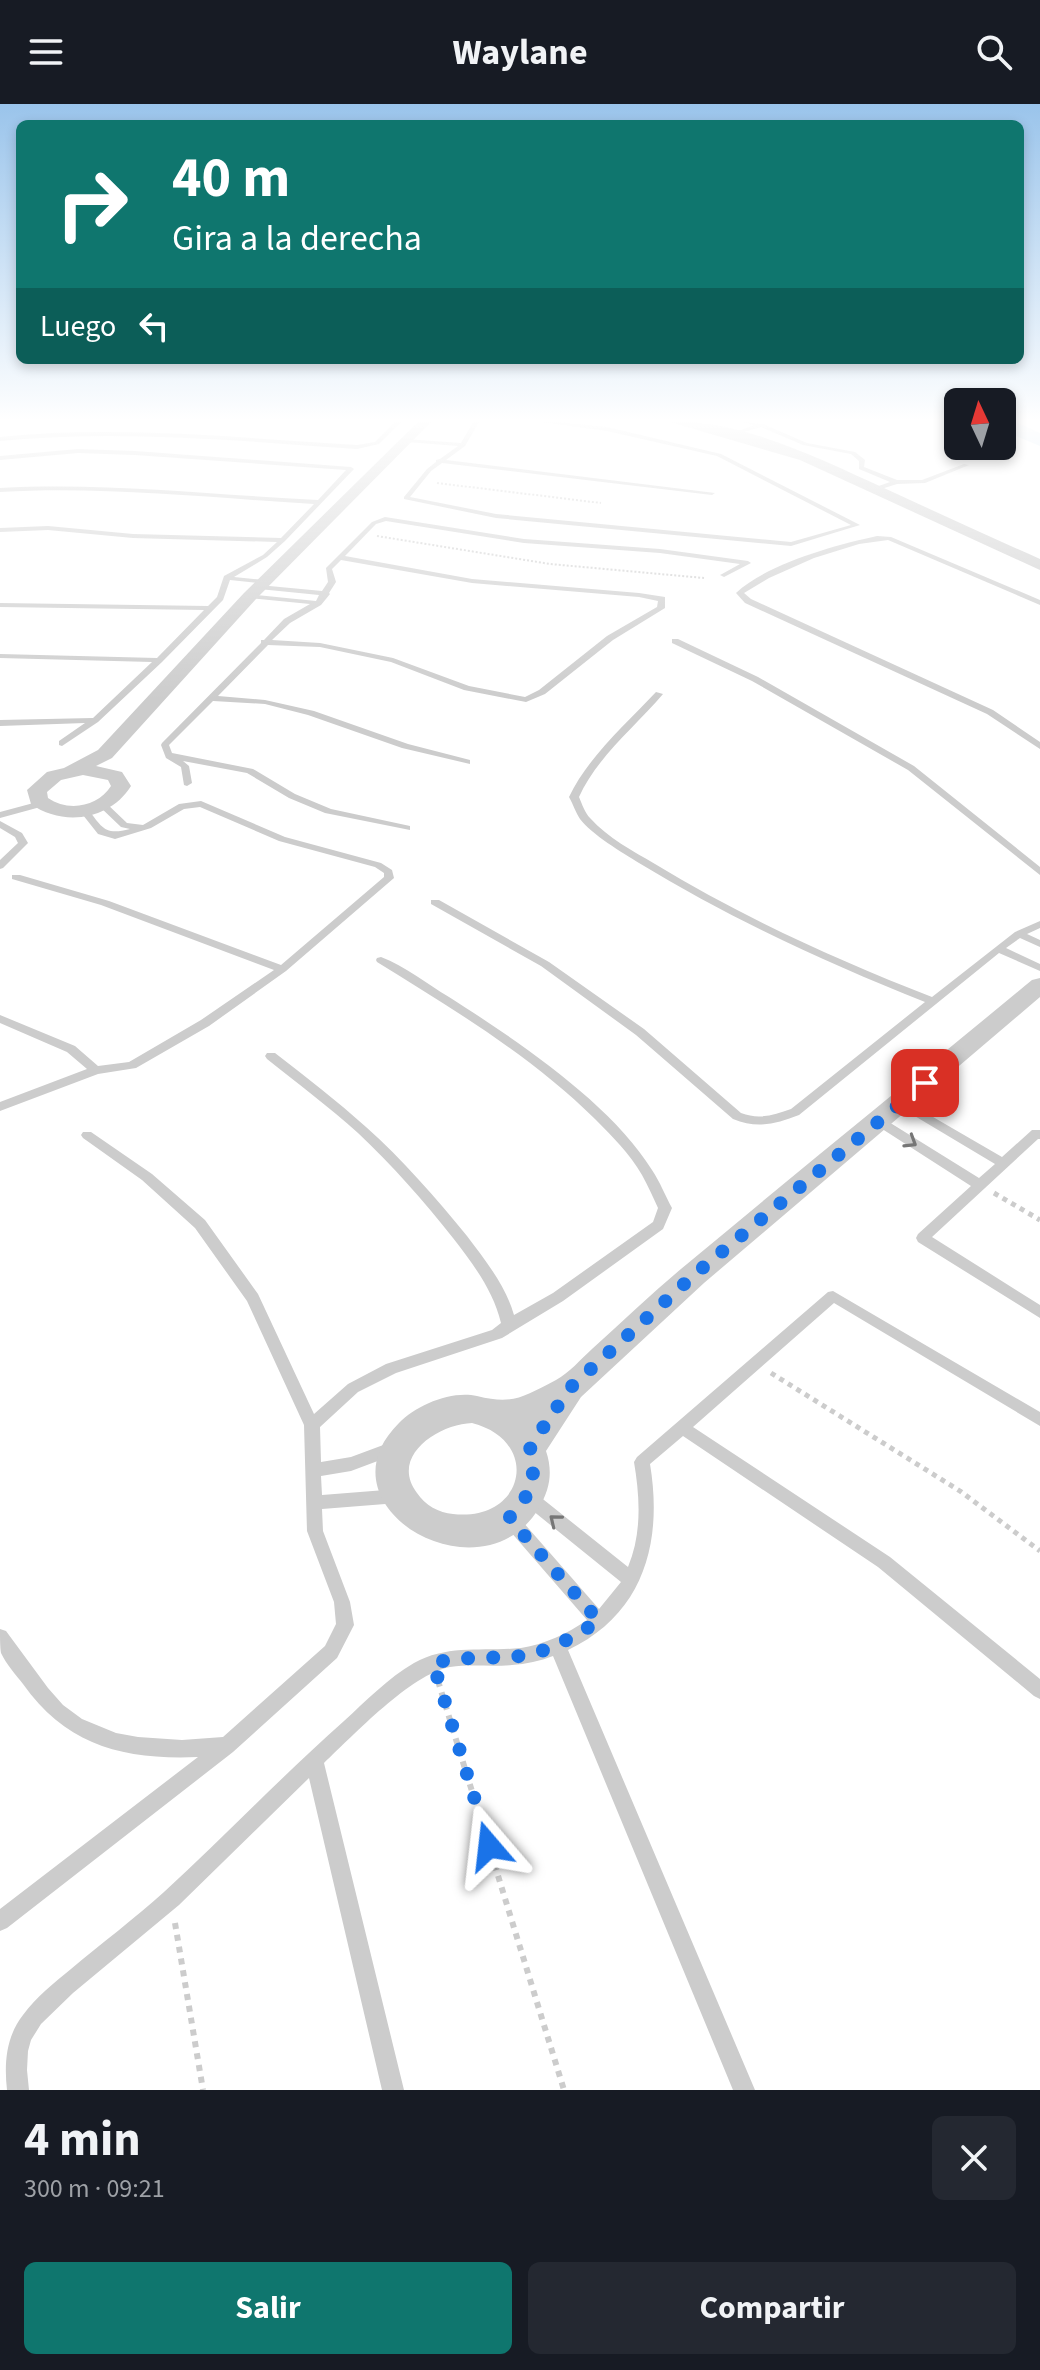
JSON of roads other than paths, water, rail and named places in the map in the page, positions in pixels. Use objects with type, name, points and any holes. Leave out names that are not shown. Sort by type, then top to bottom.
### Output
[{"type":"street","points":[[108,764],[121,786],[117,794],[93,807],[60,810],[41,804],[36,795],[41,785],[72,770],[108,764],[261,585],[332,515]]},
{"type":"street","points":[[931,515],[1040,565]]},
{"type":"street","points":[[530,1447],[570,1388],[694,1275],[1040,985]]},
{"type":"street","points":[[500,1417],[570,1388]]},
{"type":"street","points":[[473,1409],[500,1417],[518,1429],[530,1447],[535,1472],[518,1508],[486,1530],[459,1533],[433,1528],[412,1515],[398,1496],[394,1479],[401,1446],[418,1425],[444,1412],[473,1409]]},
{"type":"lane","points":[[62,743],[95,720],[159,660],[220,598],[230,575],[265,556],[308,515]]},
{"type":"lane","points":[[505,515],[574,525],[791,544],[857,525],[837,515]]},
{"type":"lane","points":[[187,783],[185,766],[169,756],[165,745],[264,642],[287,621],[318,603],[332,582],[328,569],[363,534],[385,519],[524,541],[660,551],[748,563],[724,575]]},
{"type":"lane","points":[[0,530],[48,528],[133,536],[283,540]]},
{"type":"lane","points":[[1040,603],[889,538],[875,536],[801,562],[740,593],[748,601],[990,712],[1040,746]]},
{"type":"lane","points":[[264,642],[320,645],[393,660],[467,688],[526,700],[542,692],[610,638],[661,608],[662,599],[639,595],[472,581],[339,557]]},
{"type":"lane","points":[[230,575],[318,603]]},
{"type":"lane","points":[[261,585],[326,594]]},
{"type":"lane","points":[[0,605],[210,608]]},
{"type":"lane","points":[[675,641],[755,679],[911,768],[1040,872]]},
{"type":"lane","points":[[0,656],[159,660]]},
{"type":"lane","points":[[659,694],[616,739],[574,795],[575,809],[619,846],[736,915],[898,989],[933,1001]]},
{"type":"lane","points":[[210,698],[265,702],[311,713],[405,746],[467,762]]},
{"type":"lane","points":[[0,723],[95,720]]},
{"type":"lane","points":[[169,756],[250,771],[292,796],[328,811],[407,828]]},
{"type":"lane","points":[[0,815],[41,804]]},
{"type":"lane","points":[[0,1107],[96,1070],[132,1065],[205,1023],[282,969],[384,884],[389,872],[378,865],[282,839],[201,804],[182,806],[148,826],[123,835],[107,835],[97,829],[93,807]]},
{"type":"lane","points":[[93,807],[124,825],[148,826]]},
{"type":"lane","points":[[0,824],[19,835],[23,843],[0,866]]},
{"type":"lane","points":[[16,877],[119,908],[282,969]]},
{"type":"lane","points":[[435,902],[545,964],[640,1032],[737,1116],[750,1122],[767,1122],[795,1112],[998,949],[1040,924]]},
{"type":"lane","points":[[1019,934],[1040,944]]},
{"type":"lane","points":[[998,949],[1040,968]]},
{"type":"lane","points":[[312,1425],[353,1388],[391,1368],[478,1342],[558,1297],[658,1225],[665,1208],[656,1182],[615,1130],[496,1030],[381,960]]},
{"type":"lane","points":[[0,1019],[71,1049],[96,1070]]},
{"type":"lane","points":[[271,1056],[364,1131],[447,1222],[499,1291],[509,1313],[509,1325]]},
{"type":"lane","points":[[902,1103],[1003,1163]]},
{"type":"lane","points":[[880,1122],[980,1185]]},
{"type":"lane","points":[[1039,1132],[923,1238],[1040,1312]]},
{"type":"lane","points":[[0,1921],[227,1746],[331,1652],[345,1625],[342,1602],[315,1531],[316,1470],[312,1425],[253,1298],[200,1224],[147,1177],[87,1135]]},
{"type":"lane","points":[[18,2090],[17,2043],[33,2017],[171,1899],[314,1759],[385,1697],[433,1663],[458,1657],[521,1656],[558,1646],[599,1621],[620,1600],[646,1541],[650,1502],[642,1462],[833,1296],[1040,1420]]},
{"type":"lane","points":[[683,1428],[884,1562],[1040,1690]]},
{"type":"lane","points":[[316,1470],[351,1464],[401,1446]]},
{"type":"lane","points":[[314,1503],[398,1496]]},
{"type":"lane","points":[[518,1508],[631,1580]]},
{"type":"lane","points":[[518,1508],[599,1621]]},
{"type":"lane","points":[[0,1637],[56,1710],[81,1728],[116,1743],[163,1752],[227,1746]]},
{"type":"lane","points":[[558,1646],[744,2090]]},
{"type":"lane","points":[[314,1759],[393,2090]]}]
